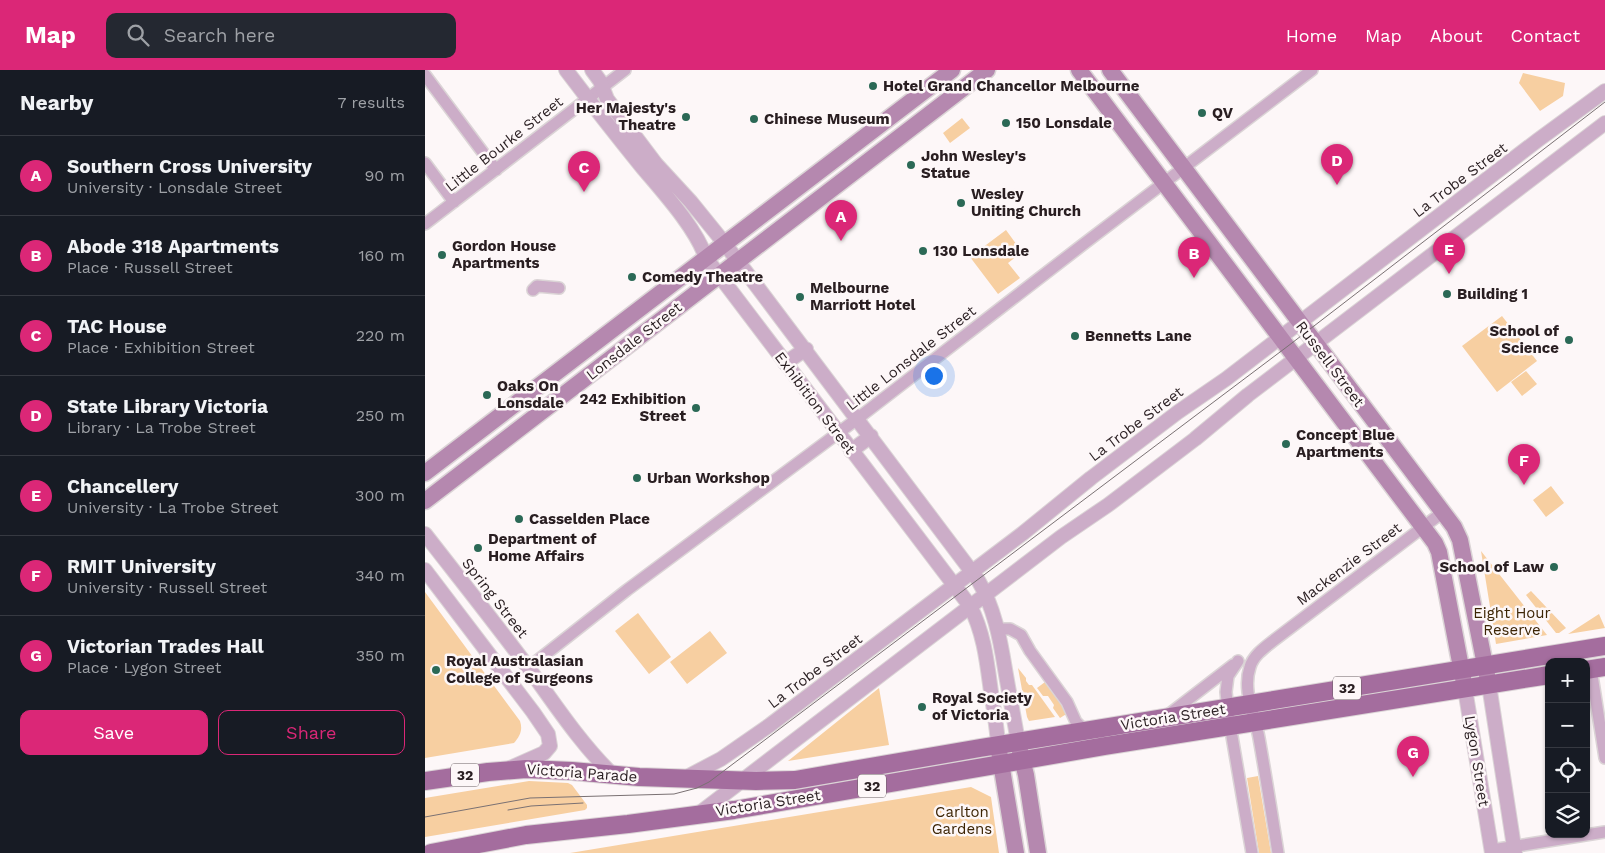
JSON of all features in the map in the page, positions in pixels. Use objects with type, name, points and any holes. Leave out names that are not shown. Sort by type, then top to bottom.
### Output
[{"type":"main road","name":"Lonsdale Street","points":[[425,502],[987,70]]},
{"type":"main road","points":[[1083,75],[1101,70]]},
{"type":"main road","name":"Russell Street","points":[[1110,70],[1299,324],[1455,528],[1460,540],[1489,685]]},
{"type":"main road","name":"Lonsdale Street","points":[[425,472],[947,74]]},
{"type":"main road","points":[[947,74],[955,94]]},
{"type":"main road","name":"Russell Street","points":[[1083,75],[1435,543],[1439,552],[1462,670]]},
{"type":"main road","points":[[873,130],[885,148]]},
{"type":"main road","points":[[611,330],[625,348]]},
{"type":"main road","points":[[530,393],[544,410]]},
{"type":"main road","points":[[1357,439],[1376,424]]},
{"type":"main road","name":"Victoria Street","points":[[741,780],[781,781],[812,778],[998,745],[1605,646]]},
{"type":"main road","name":"Lygon Street","points":[[1462,670],[1465,689]]},
{"type":"main road","name":"Victoria Street","points":[[697,815],[1545,676]]},
{"type":"main road","name":"Exhibition Street","points":[[1018,742],[1038,853]]},
{"type":"main road","name":"Exhibition Street","points":[[998,745],[1016,853]]},
{"type":"main road","name":"Victoria Parade","points":[[425,781],[505,770],[551,770],[684,779],[741,780]]},
{"type":"main road","name":"32","points":[[431,853],[519,836],[697,815]]},
{"type":"street","name":"Exhibition Street","points":[[566,70],[670,201],[701,245],[706,258],[719,276],[970,606],[976,618],[983,642],[998,745]]},
{"type":"street","name":"Exhibition Street","points":[[592,70],[603,87],[607,99],[656,164],[691,202],[725,244],[973,571],[986,594],[997,629],[1018,742]]},
{"type":"street","name":"Little Bourke Street","points":[[425,224],[625,70]]},
{"type":"street","name":"Little Lonsdale Street","points":[[528,668],[641,579],[857,418],[1312,70]]},
{"type":"street","points":[[425,75],[496,170]]},
{"type":"street","name":"La Trobe Street","points":[[684,779],[721,760],[746,742],[955,585],[1122,454],[1299,324],[1605,90]]},
{"type":"street","points":[[697,815],[1061,537],[1108,505],[1195,439],[1241,400],[1605,123]]},
{"type":"street","points":[[425,163],[454,202]]},
{"type":"street","points":[[533,290],[537,286],[559,288]]},
{"type":"street","points":[[739,302],[759,288]]},
{"type":"street","points":[[785,363],[805,349]]},
{"type":"street","points":[[851,451],[871,436]]},
{"type":"street","name":"Mackenzie Street","points":[[1278,853],[1259,736],[1250,704],[1248,688],[1249,668],[1257,656],[1273,641],[1443,512]]},
{"type":"street","name":"Spring Street","points":[[425,534],[575,732],[613,775]]},
{"type":"street","points":[[425,570],[547,732],[550,742],[549,748],[544,753],[505,770]]},
{"type":"street","points":[[997,629],[1014,630],[1021,635],[1030,651],[1067,702],[1075,722],[1085,731]]},
{"type":"street","name":"Mackenzie Street","points":[[1161,719],[1238,662],[1273,641]]},
{"type":"street","points":[[1238,662],[1229,673],[1227,680],[1228,708],[1252,853]]},
{"type":"street","points":[[509,681],[528,668]]},
{"type":"street","points":[[1594,668],[1605,758]]},
{"type":"street","name":"Lygon Street","points":[[1489,685],[1515,850]]},
{"type":"street","name":"Lygon Street","points":[[1465,689],[1492,852]]},
{"type":"street","points":[[1492,852],[1515,850],[1605,832]]},
{"type":"green space","points":[[1523,73],[1565,83],[1563,96],[1540,111],[1519,83]]},
{"type":"green space","points":[[962,118],[970,128],[950,143],[943,133]]},
{"type":"green space","points":[[1006,230],[1022,252],[1008,263],[1020,278],[998,294],[970,257]]},
{"type":"green space","points":[[1502,316],[1537,361],[1497,392],[1462,346]]},
{"type":"green space","points":[[1526,371],[1537,384],[1522,396],[1511,382]]},
{"type":"green space","points":[[1551,486],[1564,503],[1546,517],[1533,500]]},
{"type":"green space","name":"Eight Hour Reserve","points":[[1481,551],[1547,635],[1496,644]]},
{"type":"green space","points":[[1531,591],[1566,628],[1556,633],[1526,595]]},
{"type":"green space","points":[[425,592],[520,721],[520,733],[514,743],[425,758]]},
{"type":"green space","points":[[638,613],[671,657],[649,674],[615,631]]},
{"type":"green space","points":[[1599,614],[1605,628],[1568,634]]},
{"type":"green space","points":[[710,631],[727,653],[687,684],[670,662]]},
{"type":"green space","points":[[1018,668],[1029,685],[1032,685],[1055,717],[1029,721]]},
{"type":"green space","points":[[1045,682],[1068,713],[1060,718],[1048,696],[1043,696],[1037,688]]},
{"type":"green space","points":[[879,688],[889,745],[788,761]]},
{"type":"green space","points":[[1258,776],[1271,853],[1259,853],[1247,778]]},
{"type":"green space","points":[[529,781],[568,783],[572,785],[587,805],[587,808],[585,810],[425,837],[425,798]]},
{"type":"green space","name":"Carlton Gardens","points":[[971,787],[991,797],[999,853],[570,853]]},
{"type":"tram line","points":[[425,817],[530,798],[674,794],[697,788],[709,782],[1288,346],[1605,102]]},
{"type":"tram line","points":[[508,810],[531,806],[583,803]]},
{"type":"place","name":"Hotel Grand Chancellor Melbourne","points":[[873,86]]},
{"type":"place","name":"QV","points":[[1202,113]]},
{"type":"place","name":"Her Majesty's Theatre","points":[[686,117]]},
{"type":"place","name":"Chinese Museum","points":[[754,119]]},
{"type":"place","name":"150 Lonsdale","points":[[1006,123]]},
{"type":"place","name":"John Wesley's Statue","points":[[911,165]]},
{"type":"place","name":"State Library Victoria","points":[[1337,185]]},
{"type":"place","name":"TAC House","points":[[584,192]]},
{"type":"place","name":"Wesley Uniting Church","points":[[961,203]]},
{"type":"place","name":"Southern Cross University","points":[[841,241]]},
{"type":"place","name":"130 Lonsdale","points":[[923,251]]},
{"type":"place","name":"Gordon House Apartments","points":[[442,255]]},
{"type":"place","name":"Chancellery","points":[[1449,274]]},
{"type":"place","name":"Comedy Theatre","points":[[632,277]]},
{"type":"place","name":"Abode 318 Apartments","points":[[1194,278]]},
{"type":"place","name":"Building 1","points":[[1447,294]]},
{"type":"place","name":"Melbourne Marriott Hotel","points":[[800,297]]},
{"type":"place","name":"Bennetts Lane","points":[[1075,336]]},
{"type":"place","name":"School of Science","points":[[1569,340]]},
{"type":"place","name":"Oaks On Lonsdale","points":[[487,395]]},
{"type":"place","name":"242 Exhibition Street","points":[[696,408]]},
{"type":"place","name":"Concept Blue Apartments","points":[[1286,444]]},
{"type":"place","name":"Urban Workshop","points":[[637,478]]},
{"type":"place","name":"RMIT University","points":[[1524,485]]},
{"type":"place","name":"Casselden Place","points":[[519,519]]},
{"type":"place","name":"Department of Home Affairs","points":[[478,548]]},
{"type":"place","name":"School of Law","points":[[1554,567]]},
{"type":"place","name":"Royal Australasian College of Surgeons","points":[[436,670]]},
{"type":"place","name":"Royal Society of Victoria","points":[[922,707]]},
{"type":"place","name":"Victorian Trades Hall","points":[[1413,777]]}]
